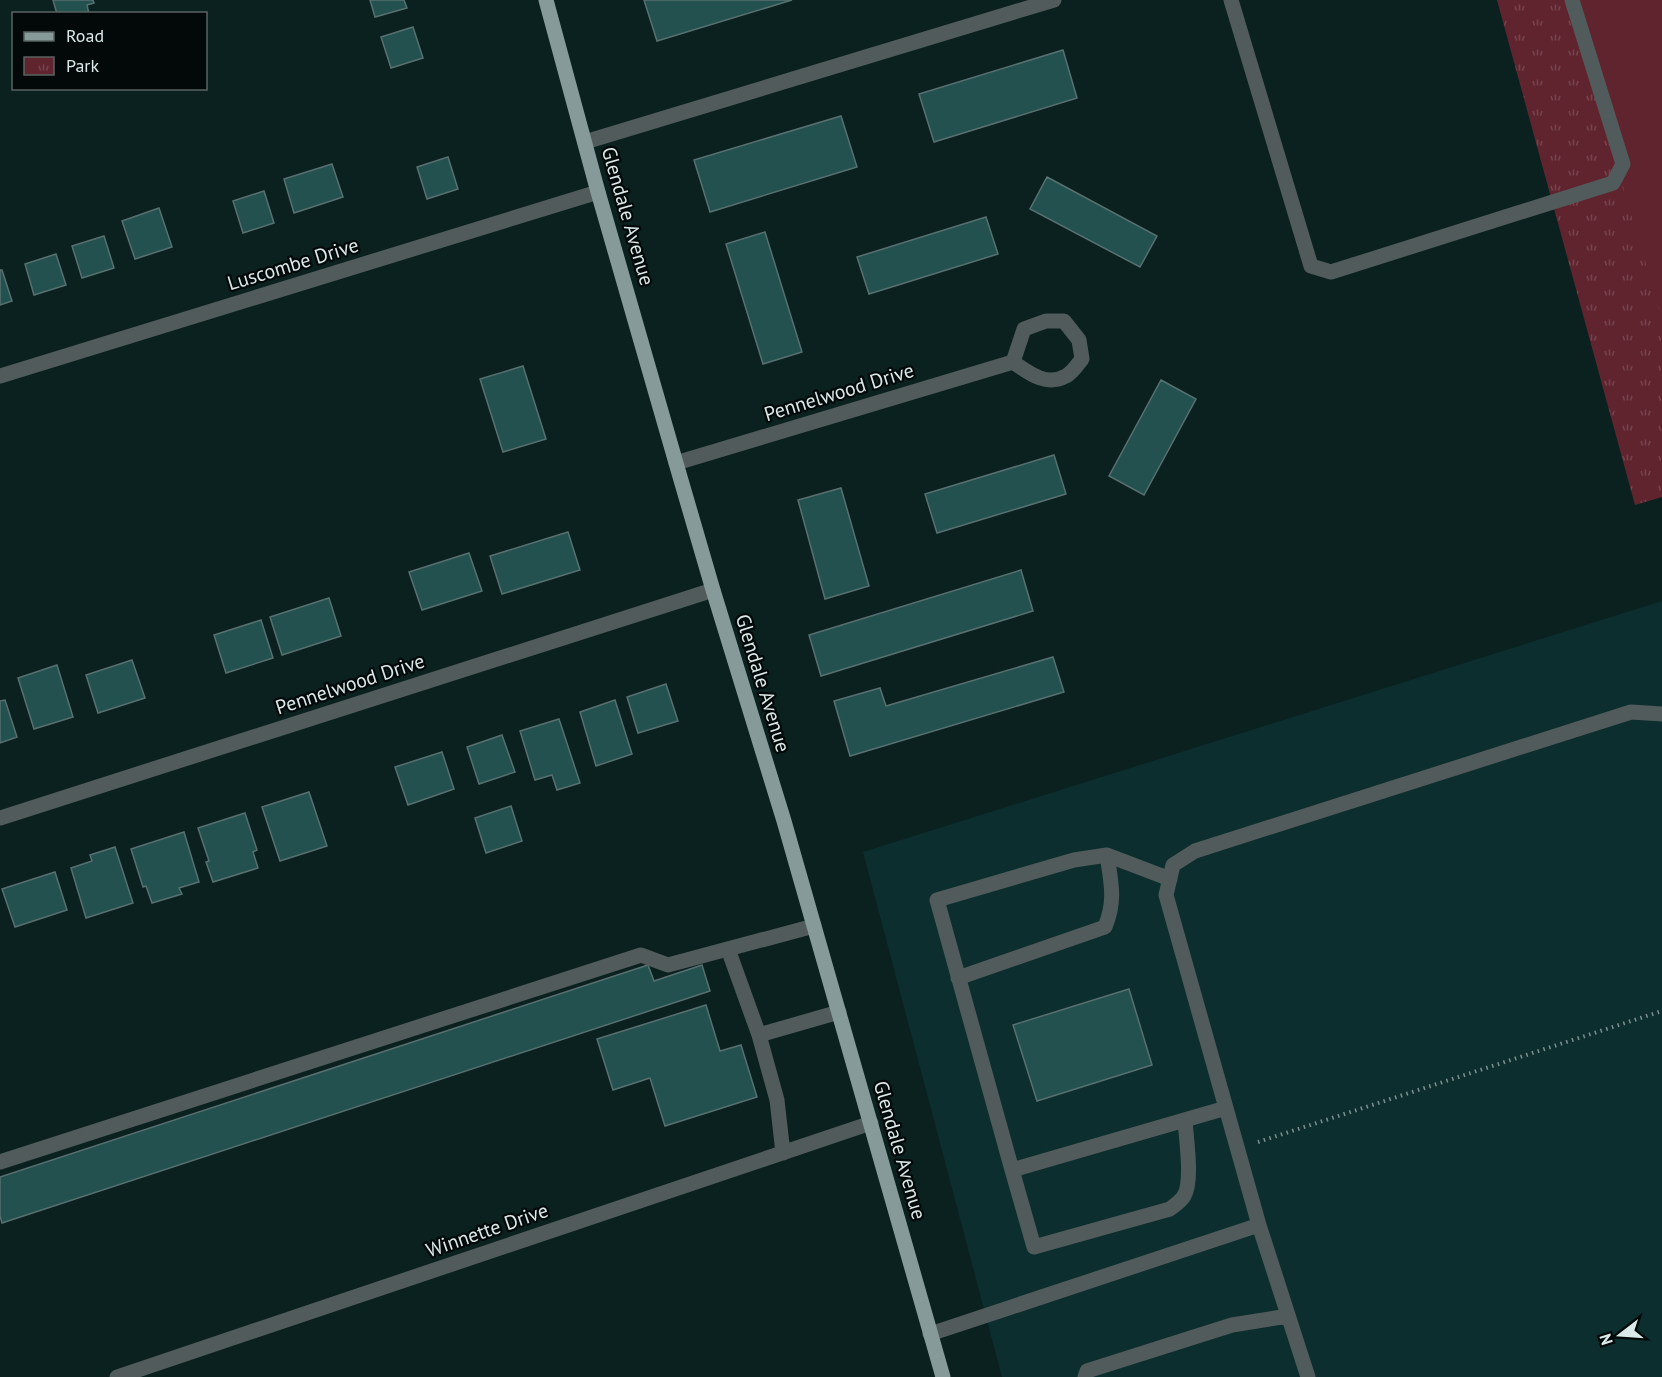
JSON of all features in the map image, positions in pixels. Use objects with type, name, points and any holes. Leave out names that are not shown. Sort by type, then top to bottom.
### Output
[{"type":"main road","name":"Glendale Avenue","points":[[546,0],[598,192],[676,463],[784,821],[943,1377]]},
{"type":"street","points":[[585,142],[1054,0]]},
{"type":"street","points":[[1231,0],[1311,266],[1331,272],[1613,183],[1623,164],[1572,0]]},
{"type":"street","name":"Luscombe Drive","points":[[0,376],[598,192]]},
{"type":"street","points":[[1046,321],[1064,321],[1079,340],[1082,359],[1067,376],[1048,381],[1030,375],[1013,362],[1024,329],[1046,321]]},
{"type":"street","name":"Pennelwood Drive","points":[[676,463],[1013,362]]},
{"type":"street","name":"Pennelwood Drive","points":[[0,818],[713,590]]},
{"type":"street","points":[[1308,1377],[1259,1225],[1166,895],[1173,865],[1195,850],[1631,712],[1662,714]]},
{"type":"street","points":[[1170,879],[1107,855],[1074,860],[937,900],[1034,1246],[1170,1209],[1179,1202],[1185,1194],[1189,1171],[1185,1120]]},
{"type":"street","points":[[958,978],[1105,927],[1113,895],[1107,855]]},
{"type":"street","points":[[0,1162],[640,955],[668,964],[814,926]]},
{"type":"street","points":[[728,949],[759,1035],[777,1100],[783,1153]]},
{"type":"street","points":[[759,1035],[838,1012]]},
{"type":"street","points":[[1012,1170],[1226,1108]]},
{"type":"street","name":"Winnette Drive","points":[[117,1377],[871,1123]]},
{"type":"street","points":[[930,1334],[1259,1225]]},
{"type":"street","points":[[1085,1377],[1087,1371],[1232,1325],[1288,1316]]},
{"type":"path","points":[[1237,1147],[1662,1011]]},
{"type":"shaded area","points":[[1662,601],[1662,1377],[1002,1377],[863,852]]},
{"type":"green space","points":[[1497,0],[1662,0],[1662,497],[1635,505]]},
{"type":"green space","points":[[1568,0],[1662,0],[1662,318]]},
{"type":"building","points":[[53,0],[93,0],[94,3],[87,5],[89,12],[56,12]]},
{"type":"building","points":[[370,0],[404,0],[407,8],[375,17]]},
{"type":"building","points":[[644,0],[792,0],[657,41]]},
{"type":"building","points":[[413,27],[423,58],[391,68],[381,37]]},
{"type":"building","points":[[1063,50],[1077,98],[934,142],[919,94]]},
{"type":"building","points":[[841,116],[857,167],[710,212],[694,160]]},
{"type":"building","points":[[448,157],[458,189],[427,199],[417,167]]},
{"type":"building","points":[[332,164],[343,197],[294,213],[284,179]]},
{"type":"building","points":[[1047,177],[1157,236],[1140,267],[1030,209]]},
{"type":"building","points":[[264,191],[274,223],[243,233],[233,201]]},
{"type":"building","points":[[159,208],[172,247],[135,259],[122,221]]},
{"type":"building","points":[[986,217],[998,254],[869,294],[857,257]]},
{"type":"building","points":[[765,232],[802,352],[763,364],[726,244]]},
{"type":"building","points":[[104,236],[114,268],[82,278],[72,246]]},
{"type":"building","points":[[56,254],[66,285],[34,295],[25,264]]},
{"type":"building","points":[[0,270],[2,270],[12,301],[0,305]]},
{"type":"building","points":[[523,366],[546,439],[503,452],[480,379]]},
{"type":"building","points":[[1161,380],[1196,399],[1144,495],[1109,476]]},
{"type":"building","points":[[1054,455],[1066,494],[937,533],[925,494]]},
{"type":"building","points":[[841,488],[869,586],[825,599],[798,500]]},
{"type":"building","points":[[568,532],[580,570],[502,594],[490,556]]},
{"type":"building","points":[[469,553],[482,591],[422,610],[409,572]]},
{"type":"building","points":[[1021,570],[1033,611],[821,676],[809,635]]},
{"type":"building","points":[[329,598],[341,636],[282,655],[270,617]]},
{"type":"building","points":[[261,620],[273,658],[226,673],[214,635]]},
{"type":"building","points":[[1053,657],[1064,692],[850,756],[834,701],[880,688],[886,706]]},
{"type":"building","points":[[132,660],[145,698],[98,713],[86,675]]},
{"type":"building","points":[[57,665],[73,717],[34,729],[18,678]]},
{"type":"building","points":[[666,684],[678,721],[638,733],[627,697]]},
{"type":"building","points":[[5,700],[17,737],[0,743],[0,701]]},
{"type":"building","points":[[615,700],[632,754],[596,766],[580,712]]},
{"type":"building","points":[[559,719],[580,783],[557,790],[552,775],[535,780],[520,731]]},
{"type":"building","points":[[502,735],[515,772],[479,784],[467,747]]},
{"type":"building","points":[[442,752],[454,789],[408,805],[395,767]]},
{"type":"building","points":[[309,792],[327,846],[280,861],[262,807]]},
{"type":"building","points":[[511,806],[522,841],[486,853],[475,818]]},
{"type":"building","points":[[245,813],[257,850],[253,852],[258,868],[213,882],[198,828]]},
{"type":"building","points":[[184,832],[199,882],[179,888],[182,894],[152,903],[146,886],[143,887],[131,849]]},
{"type":"building","points":[[115,847],[133,903],[86,918],[71,868],[92,861],[90,855]]},
{"type":"building","points":[[55,872],[67,910],[15,927],[2,889]]},
{"type":"building","points":[[648,965],[654,981],[702,965],[710,991],[2,1223],[0,1177]]},
{"type":"building","points":[[1129,989],[1152,1065],[1037,1101],[1013,1025]]},
{"type":"building","points":[[706,1005],[720,1051],[741,1045],[757,1097],[665,1126],[650,1078],[613,1090],[597,1039]]}]
